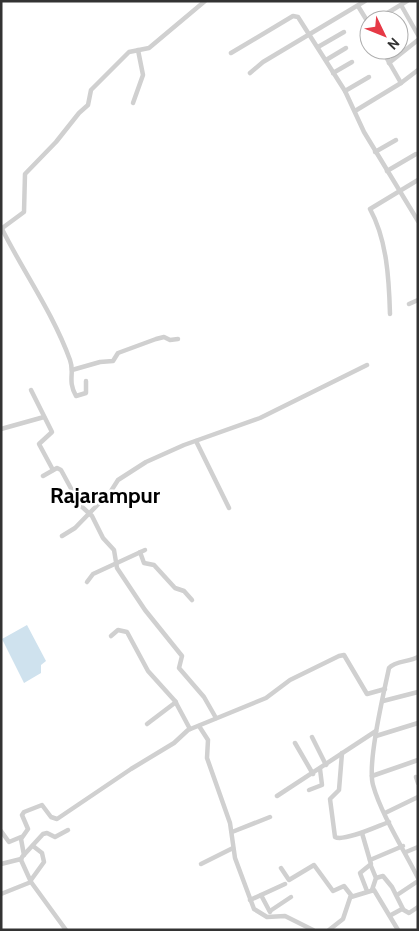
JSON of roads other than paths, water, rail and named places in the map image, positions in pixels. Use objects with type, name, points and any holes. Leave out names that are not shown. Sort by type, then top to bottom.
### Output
[{"type":"street","points":[[86,381],[86,393],[76,396],[70,379],[72,370],[70,359],[50,314],[2,229],[24,212],[24,174],[56,142],[79,112],[88,105],[91,90],[129,52],[149,48],[205,1]]},
{"type":"street","points":[[250,73],[263,62],[365,1]]},
{"type":"street","points":[[393,10],[407,1]]},
{"type":"street","points":[[401,5],[418,35]]},
{"type":"street","points":[[358,6],[360,10]]},
{"type":"street","points":[[231,52],[293,16],[298,17],[345,91],[375,152],[418,221]]},
{"type":"street","points":[[318,47],[344,32]]},
{"type":"street","points":[[390,63],[418,40]]},
{"type":"street","points":[[326,60],[346,48]]},
{"type":"street","points":[[133,103],[143,75],[138,50]]},
{"type":"street","points":[[388,60],[401,83]]},
{"type":"street","points":[[333,73],[352,62]]},
{"type":"street","points":[[355,111],[401,83],[418,70]]},
{"type":"street","points":[[345,91],[369,77]]},
{"type":"street","points":[[375,152],[396,140]]},
{"type":"street","points":[[387,171],[416,154]]},
{"type":"street","points":[[390,314],[388,274],[381,234],[370,209],[418,180]]},
{"type":"street","points":[[409,304],[418,300]]},
{"type":"street","points":[[72,370],[100,362],[113,361],[117,354],[156,339],[164,337],[178,339]]},
{"type":"street","points":[[62,536],[75,528],[89,514],[111,491],[118,480],[146,462],[196,441],[260,418],[367,365]]},
{"type":"street","points":[[31,390],[52,433],[40,442],[39,446],[54,470]]},
{"type":"street","points":[[1,429],[44,417]]},
{"type":"street","points":[[196,441],[228,508]]},
{"type":"street","points":[[43,476],[58,468],[61,470],[80,505],[89,514],[103,538],[114,550],[117,568],[145,610],[182,656],[178,668],[204,697],[216,718]]},
{"type":"street","points":[[87,582],[93,574],[143,551],[144,563],[154,565],[175,588],[184,591],[192,600]]},
{"type":"street","points":[[110,636],[120,629],[127,632],[148,671],[176,702],[190,729]]},
{"type":"street","points":[[1,832],[9,842],[21,837],[28,829],[22,815],[24,812],[42,805],[51,817],[56,819],[131,768],[174,744],[190,729],[200,728],[216,718],[266,698],[290,680],[339,656],[345,657],[367,694],[385,689]]},
{"type":"street","points":[[397,895],[418,880],[373,786],[372,776],[376,734],[391,665],[418,657]]},
{"type":"street","points":[[383,701],[418,692]]},
{"type":"street","points":[[147,724],[176,702]]},
{"type":"street","points":[[278,796],[342,753],[376,734],[418,723]]},
{"type":"street","points":[[200,728],[208,740],[206,754],[232,832],[230,848],[250,900],[259,914],[274,918],[287,917],[313,930]]},
{"type":"street","points":[[312,737],[326,765]]},
{"type":"street","points":[[295,743],[313,774]]},
{"type":"street","points":[[342,753],[339,790],[330,799],[334,835],[339,839],[362,833],[389,822]]},
{"type":"street","points":[[372,776],[418,760]]},
{"type":"street","points":[[309,790],[322,785],[320,769]]},
{"type":"street","points":[[416,777],[418,783]]},
{"type":"street","points":[[385,813],[418,797]]},
{"type":"street","points":[[232,832],[270,817]]},
{"type":"street","points":[[1,864],[22,857],[46,832],[55,837],[68,830]]},
{"type":"street","points":[[362,833],[376,878]]},
{"type":"street","points":[[21,837],[25,872],[66,930]]},
{"type":"street","points":[[1,894],[31,881],[44,862],[42,853],[33,846]]},
{"type":"street","points":[[370,860],[403,846]]},
{"type":"street","points":[[406,852],[418,847]]},
{"type":"street","points":[[201,864],[230,848]]},
{"type":"street","points":[[281,868],[289,880],[314,865],[332,890],[334,891],[344,886],[351,897],[345,917],[329,930]]},
{"type":"street","points":[[369,890],[360,873],[371,866]]},
{"type":"street","points":[[376,878],[384,877],[397,895],[403,909],[409,913],[418,907]]},
{"type":"street","points":[[369,890],[376,878]]},
{"type":"street","points":[[250,900],[285,884]]},
{"type":"street","points":[[351,897],[369,890],[376,892],[398,930]]},
{"type":"street","points":[[261,895],[274,918]]},
{"type":"street","points":[[270,911],[292,897]]},
{"type":"street","points":[[391,915],[403,909]]},
{"type":"water","points":[[27,625],[46,661],[41,665],[41,673],[24,683],[2,639]]},
{"type":"district","name":"Rajarampur","points":[[105,495]]}]
